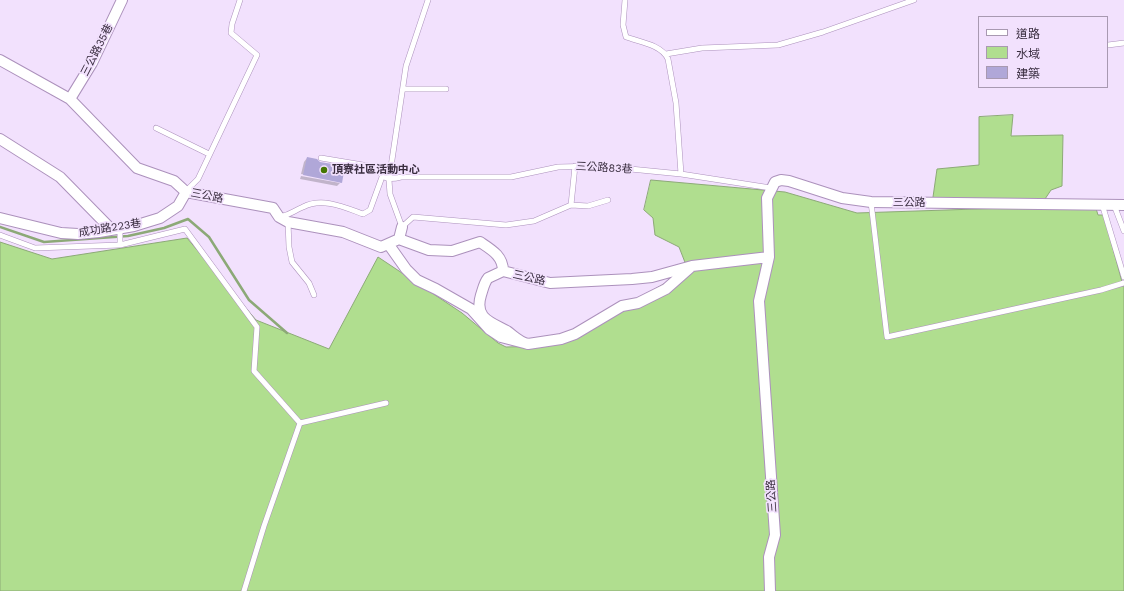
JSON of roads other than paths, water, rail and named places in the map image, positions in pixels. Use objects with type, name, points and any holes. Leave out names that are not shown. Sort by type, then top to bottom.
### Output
[{"type":"street","name":"三公路35巷","points":[[70,99],[92,63],[122,0]]},
{"type":"street","name":"三公路","points":[[0,60],[70,99],[137,168],[174,181],[186,192],[273,208],[284,220],[343,232],[381,247],[389,245]]},
{"type":"street","points":[[0,139],[60,177],[116,228]]},
{"type":"street","name":"三公路","points":[[770,591],[769,557],[775,535],[760,305],[769,257],[767,198],[775,182],[785,180],[842,198],[870,202],[1119,205]]},
{"type":"street","name":"成功路223巷","points":[[0,218],[61,233],[78,234],[134,226],[160,218],[178,206],[186,192]]},
{"type":"street","points":[[402,227],[399,239],[389,245],[406,269],[417,280],[471,309],[488,329],[501,337],[528,344],[561,339],[575,334],[622,306],[638,303],[666,290],[692,266]]},
{"type":"street","name":"三公路","points":[[399,239],[429,250],[452,251],[480,242],[496,252],[503,264],[503,272]]},
{"type":"street","name":"三公路","points":[[528,344],[521,342],[513,335],[487,320],[478,308],[488,278],[503,272],[550,283],[652,277],[692,266],[769,257]]},
{"type":"lane","points":[[186,192],[198,179],[257,55],[231,34],[232,24],[240,0]]},
{"type":"lane","points":[[428,0],[406,66],[389,180],[390,194],[402,227],[413,218],[506,225],[534,221],[571,205],[588,206],[608,200]]},
{"type":"lane","points":[[625,0],[623,25],[626,37],[660,49],[666,54],[676,103],[681,174]]},
{"type":"lane","points":[[666,54],[702,48],[778,45],[823,32],[914,0]]},
{"type":"lane","points":[[1108,45],[1124,43]]},
{"type":"lane","points":[[402,89],[446,89]]},
{"type":"lane","points":[[156,128],[209,154]]},
{"type":"lane","points":[[321,158],[375,167],[382,177],[389,180]]},
{"type":"lane","points":[[571,205],[575,166]]},
{"type":"lane","name":"三公路83巷","points":[[389,180],[401,177],[511,176],[558,167],[600,166],[681,174],[771,188]]},
{"type":"lane","points":[[314,295],[308,283],[292,262],[284,220],[303,206],[323,202],[363,214],[370,210],[382,177]]},
{"type":"lane","points":[[870,202],[887,337],[1101,290],[1124,283]]},
{"type":"lane","points":[[1102,204],[1124,278]]},
{"type":"lane","points":[[1119,205],[1124,231]]},
{"type":"lane","points":[[116,228],[120,245]]},
{"type":"lane","points":[[0,235],[35,248],[120,245],[185,229],[257,327],[254,371],[300,423]]},
{"type":"lane","points":[[300,423],[386,404]]},
{"type":"lane","points":[[244,591],[264,526],[300,423]]},
{"type":"water","points":[[1013,115],[1011,136],[1063,135],[1062,186],[1051,190],[1043,202],[932,204],[937,169],[979,165],[979,117]]},
{"type":"water","points":[[651,180],[785,192],[857,213],[1095,205],[1098,215],[1104,215],[1122,282],[1124,283],[1124,591],[0,591],[0,242],[52,259],[187,238],[256,320],[329,349],[378,257],[462,313],[498,343],[506,347],[548,346],[584,330],[688,270],[679,247],[655,235],[653,218],[644,210]]},
{"type":"waterway","points":[[0,227],[44,242],[128,236],[164,228],[188,219],[209,237],[249,300],[287,333]]},
{"type":"place","name":"頂寮社區活動中心","points":[[324,170]]}]
